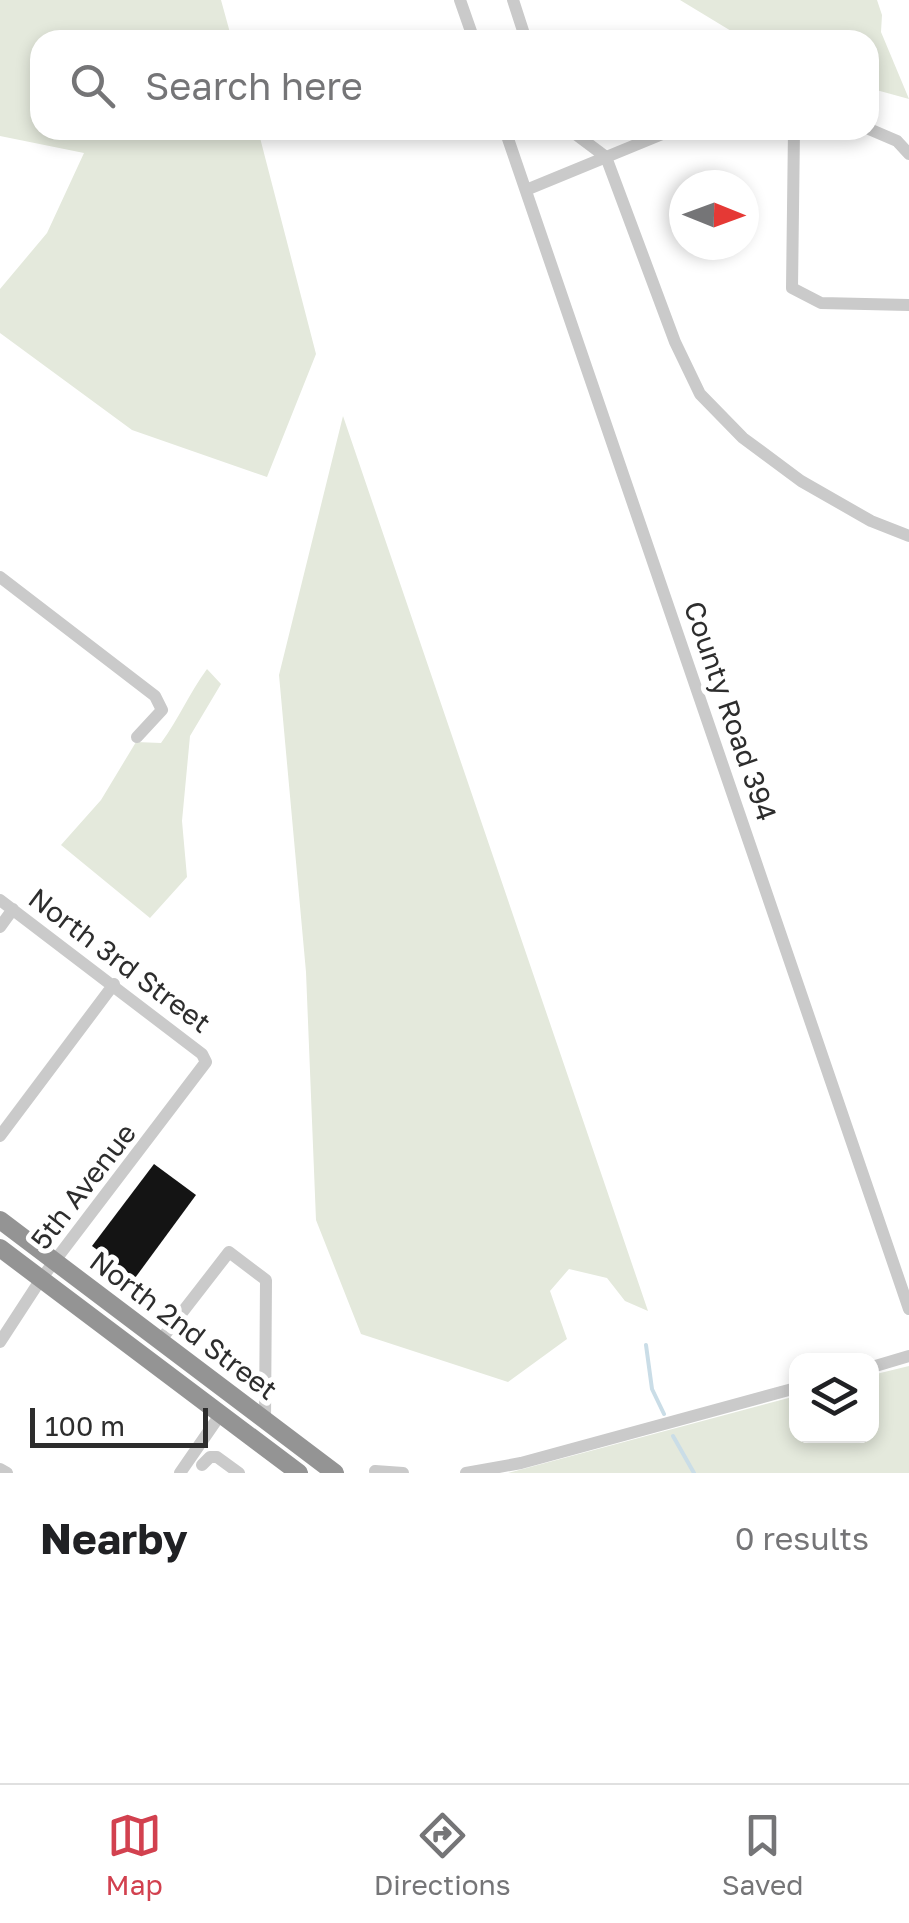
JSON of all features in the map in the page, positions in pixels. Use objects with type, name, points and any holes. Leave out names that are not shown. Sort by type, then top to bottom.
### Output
[{"type":"highway","name":"North 2nd Street","points":[[0,1220],[335,1473]]},
{"type":"highway","name":"North 2nd Street","points":[[0,1248],[299,1473]]},
{"type":"street","points":[[460,0],[470,30]]},
{"type":"street","points":[[513,0],[523,30]]},
{"type":"street","points":[[879,134],[897,142],[909,154]]},
{"type":"street","name":"County Road 394","points":[[508,140],[909,1308]]},
{"type":"street","points":[[583,140],[606,157],[675,342],[700,394],[743,438],[801,481],[872,521],[909,536]]},
{"type":"street","points":[[526,190],[648,140]]},
{"type":"street","points":[[794,140],[792,288],[821,303],[909,305]]},
{"type":"street","points":[[0,577],[155,696],[162,710],[137,738]]},
{"type":"street","name":"North 3rd Street","points":[[0,900],[114,984],[202,1054],[206,1062]]},
{"type":"street","points":[[0,927],[13,909]]},
{"type":"street","points":[[0,1136],[114,984]]},
{"type":"street","name":"5th Avenue","points":[[0,1342],[41,1279],[206,1062]]},
{"type":"street","points":[[160,1342],[229,1252],[266,1280],[265,1422]]},
{"type":"street","points":[[879,1365],[909,1356]]},
{"type":"street","points":[[466,1473],[521,1464],[789,1390]]},
{"type":"street","points":[[180,1473],[220,1415]]},
{"type":"street","points":[[202,1465],[210,1457],[217,1457],[239,1473]]},
{"type":"street","points":[[0,1469],[7,1473]]},
{"type":"street","points":[[375,1470],[403,1473]]},
{"type":"shaded area","points":[[0,0],[221,0],[229,30],[30,30],[30,140],[261,140],[316,354],[267,477],[132,430],[0,333],[0,289],[47,233],[84,153],[0,136]]},
{"type":"shaded area","points":[[680,0],[877,0],[882,15],[881,32],[909,99],[879,91],[879,30],[730,30]]},
{"type":"shaded area","points":[[343,416],[648,1311],[625,1301],[607,1278],[569,1269],[550,1291],[567,1339],[508,1382],[361,1334],[316,1220],[306,972],[279,675]]},
{"type":"shaded area","points":[[207,669],[221,684],[190,736],[182,821],[187,877],[150,918],[61,845],[101,800],[136,742],[161,743]]},
{"type":"shaded area","points":[[909,1366],[909,1473],[508,1473],[789,1398],[789,1443],[879,1443],[879,1373]]},
{"type":"building","points":[[154,1164],[196,1195],[135,1278],[92,1246]]},
{"type":"waterway","points":[[646,1345],[652,1389],[664,1414]]},
{"type":"waterway","points":[[673,1436],[694,1473]]}]
